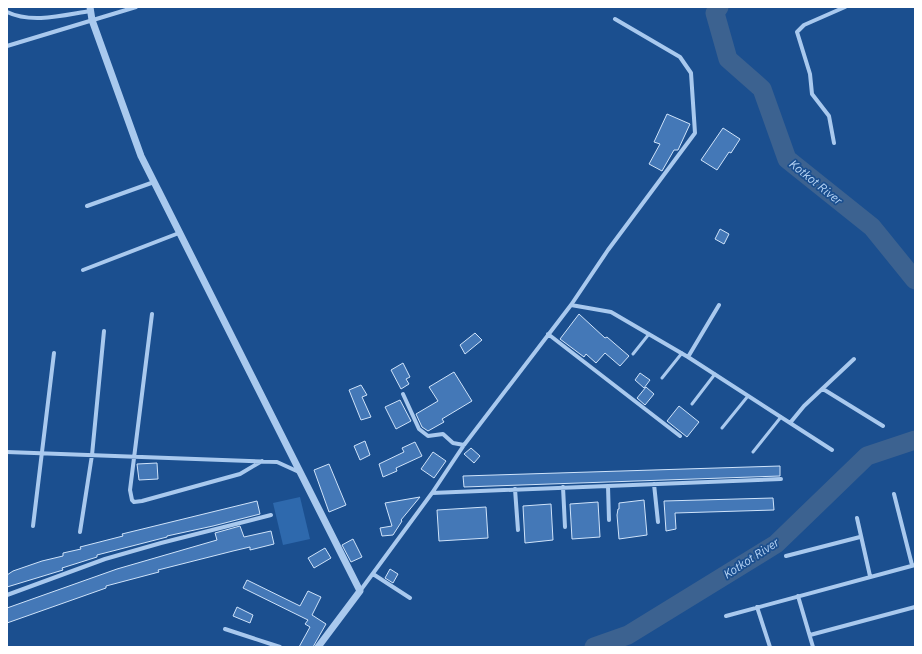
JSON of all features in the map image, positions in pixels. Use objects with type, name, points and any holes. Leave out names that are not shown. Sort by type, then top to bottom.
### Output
[{"type":"street","points":[[7,46],[136,7]]},
{"type":"street","points":[[834,143],[829,116],[812,94],[810,74],[797,32],[804,25],[845,7]]},
{"type":"street","points":[[7,12],[15,16],[33,18],[57,16],[90,9],[92,20],[141,156],[360,592]]},
{"type":"street","points":[[318,647],[432,493],[464,445],[571,305],[608,250],[695,133],[691,73],[680,57],[615,19]]},
{"type":"street","points":[[87,206],[154,182]]},
{"type":"street","points":[[83,270],[179,233]]},
{"type":"street","points":[[571,305],[611,312],[682,353],[832,450]]},
{"type":"street","points":[[688,357],[719,305]]},
{"type":"street","points":[[152,314],[130,490],[131,498],[134,502],[240,474],[262,461]]},
{"type":"street","points":[[80,532],[92,455],[104,331]]},
{"type":"street","points":[[548,334],[680,436]]},
{"type":"street","points":[[33,526],[40,453],[54,353]]},
{"type":"street","points":[[790,423],[804,406],[854,359]]},
{"type":"street","points":[[823,389],[883,426]]},
{"type":"street","points":[[403,394],[419,429],[428,436],[443,434],[453,443],[464,445]]},
{"type":"street","points":[[7,452],[277,462],[299,472]]},
{"type":"street","points":[[432,493],[781,479]]},
{"type":"street","points":[[654,484],[658,522]]},
{"type":"street","points":[[608,486],[609,520]]},
{"type":"street","points":[[563,487],[565,527]]},
{"type":"street","points":[[515,489],[518,530]]},
{"type":"street","points":[[726,616],[914,565],[894,494]]},
{"type":"street","points":[[7,595],[105,559],[271,515]]},
{"type":"street","points":[[857,518],[860,537],[870,576]]},
{"type":"street","points":[[786,556],[860,537]]},
{"type":"street","points":[[373,574],[410,598]]},
{"type":"street","points":[[798,596],[813,647]]},
{"type":"street","points":[[810,635],[915,606]]},
{"type":"street","points":[[757,607],[770,647]]},
{"type":"street","points":[[224,629],[280,647]]},
{"type":"lane","points":[[633,354],[649,334]]},
{"type":"lane","points":[[662,378],[682,353]]},
{"type":"lane","points":[[692,404],[715,374]]},
{"type":"lane","points":[[722,428],[748,396]]},
{"type":"lane","points":[[753,452],[781,417]]},
{"type":"shaded area","points":[[300,497],[310,539],[283,545],[273,503]]},
{"type":"building","points":[[667,114],[690,124],[678,150],[674,150],[662,171],[649,164],[660,144],[654,142]]},
{"type":"building","points":[[723,128],[740,139],[717,170],[701,160]]},
{"type":"building","points":[[720,229],[729,234],[724,244],[715,239]]},
{"type":"building","points":[[579,314],[605,338],[607,337],[629,356],[620,366],[605,353],[596,363],[586,354],[584,357],[560,339]]},
{"type":"building","points":[[475,333],[482,340],[465,354],[460,345]]},
{"type":"building","points":[[403,363],[410,377],[406,379],[409,384],[401,389],[391,370]]},
{"type":"building","points":[[454,372],[472,401],[442,419],[444,422],[428,431],[422,427],[416,414],[438,401],[429,387]]},
{"type":"building","points":[[640,373],[650,380],[644,388],[635,380]]},
{"type":"building","points":[[361,385],[367,395],[362,397],[371,417],[361,420],[349,390]]},
{"type":"building","points":[[646,387],[654,394],[645,405],[637,398]]},
{"type":"building","points":[[400,400],[411,421],[396,429],[385,407]]},
{"type":"building","points":[[679,406],[699,422],[687,437],[667,421]]},
{"type":"building","points":[[365,441],[370,455],[360,460],[354,446]]},
{"type":"building","points":[[415,442],[422,456],[396,468],[397,471],[383,477],[379,464],[404,452],[402,448]]},
{"type":"building","points":[[471,448],[480,456],[474,463],[464,454]]},
{"type":"building","points":[[433,452],[446,461],[434,478],[421,469]]},
{"type":"building","points":[[157,463],[158,479],[139,480],[137,464]]},
{"type":"building","points":[[329,464],[346,505],[329,512],[314,470]]},
{"type":"building","points":[[780,466],[780,476],[464,487],[463,476]]},
{"type":"building","points":[[420,497],[401,520],[402,521],[393,535],[382,536],[380,528],[392,526],[385,503]]},
{"type":"building","points":[[773,498],[774,510],[675,513],[676,529],[666,531],[664,501]]},
{"type":"building","points":[[644,500],[647,535],[619,539],[617,515],[619,503]]},
{"type":"building","points":[[257,501],[260,514],[167,536],[97,555],[97,557],[62,568],[63,570],[7,587],[7,575],[13,571],[42,561],[63,556],[63,553],[81,549],[80,547],[123,536],[122,534]]},
{"type":"building","points":[[598,502],[600,537],[572,539],[570,504]]},
{"type":"building","points":[[551,504],[553,540],[525,543],[523,506]]},
{"type":"building","points":[[486,507],[488,538],[439,541],[437,510]]},
{"type":"building","points":[[240,526],[244,537],[271,531],[274,544],[250,550],[250,547],[158,570],[159,572],[106,586],[106,588],[7,623],[7,608],[117,569],[217,540],[215,533]]},
{"type":"building","points":[[353,539],[362,557],[351,562],[342,545]]},
{"type":"building","points":[[325,548],[331,558],[314,568],[308,558]]},
{"type":"building","points":[[390,569],[398,574],[393,583],[385,578]]},
{"type":"building","points":[[247,580],[300,606],[308,591],[321,597],[312,615],[326,624],[313,647],[299,647],[310,627],[305,624],[308,620],[243,588]]},
{"type":"building","points":[[237,607],[253,615],[250,623],[233,616]]},
{"type":"waterway","name":"Kotkot River","points":[[719,7],[715,13],[728,59],[762,89],[787,159],[872,227],[915,280]]},
{"type":"waterway","name":"Kotkot River","points":[[594,647],[628,635],[776,544],[867,456],[915,440]]}]
